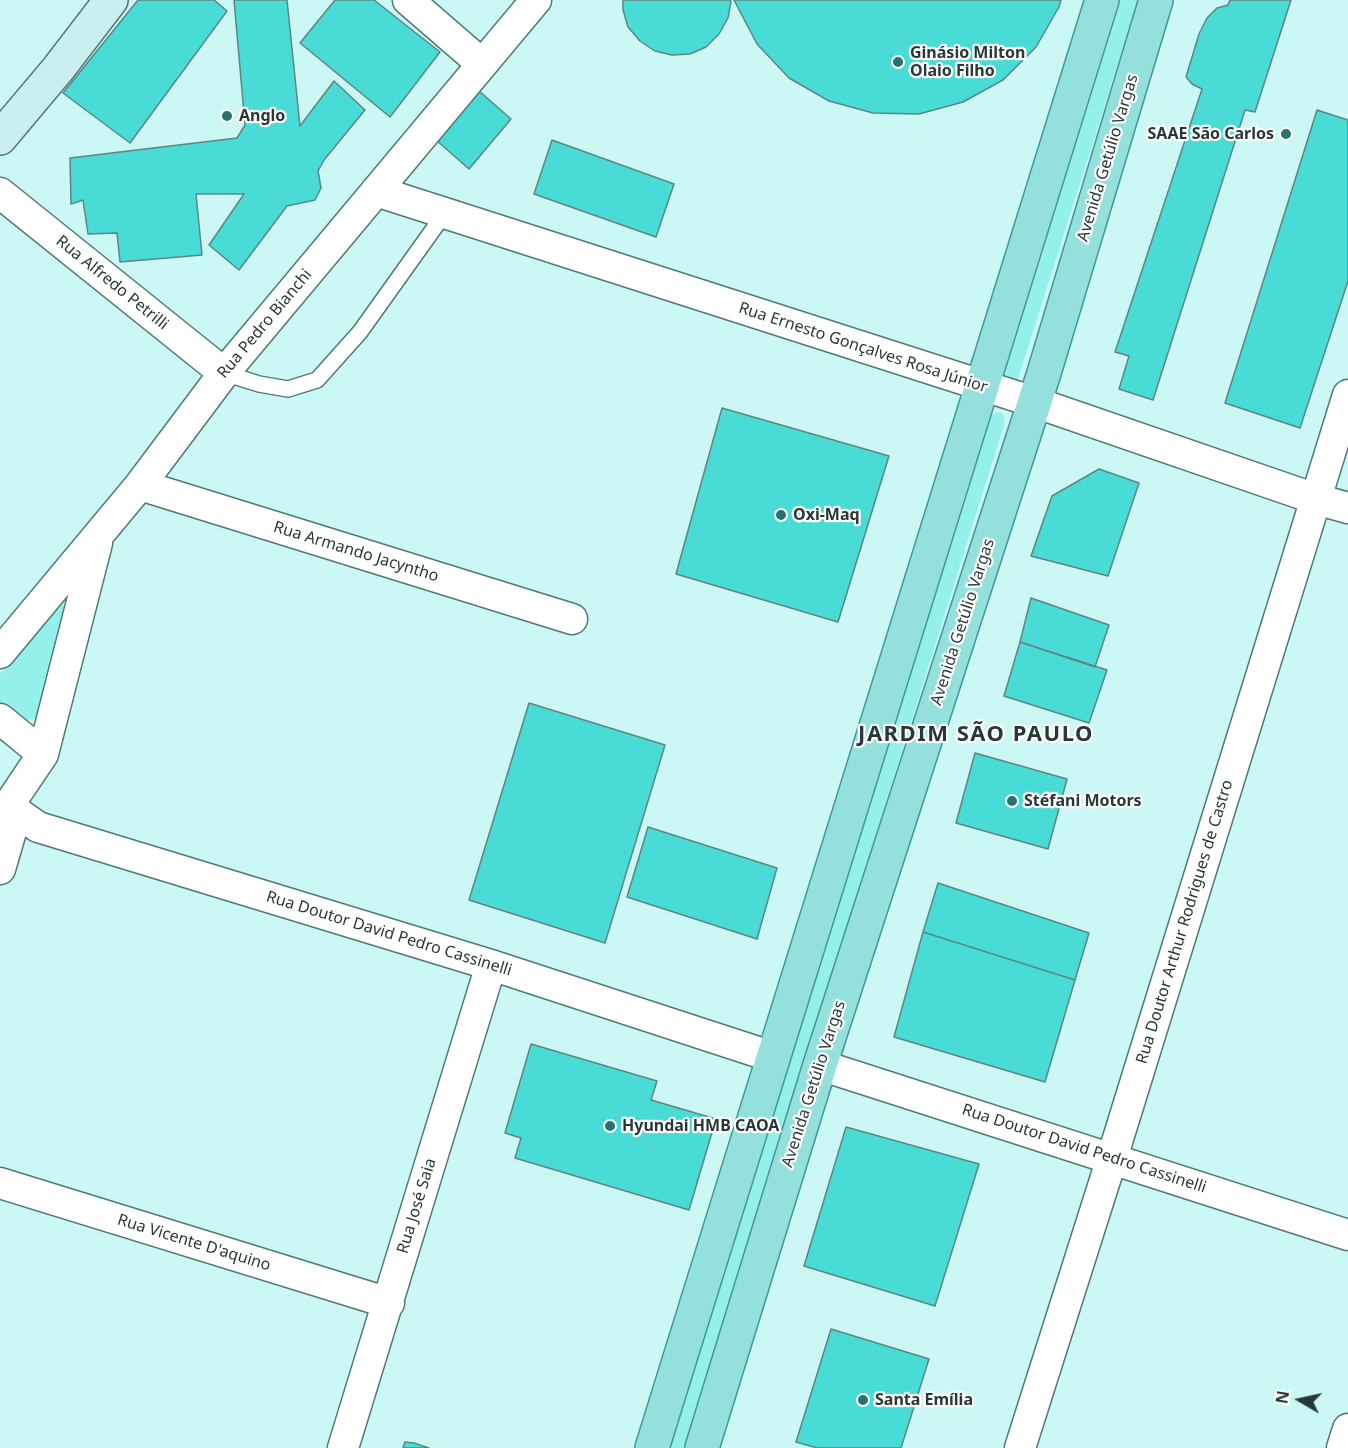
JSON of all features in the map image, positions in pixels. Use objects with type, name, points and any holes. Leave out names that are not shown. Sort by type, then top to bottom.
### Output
[{"type":"main road","points":[[0,138],[58,69],[110,0]]},
{"type":"main road","points":[[652,1448],[1102,0]]},
{"type":"main road","name":"Avenida Getúlio Vargas","points":[[702,1448],[820,1065],[1034,402],[1156,0]]},
{"type":"street","points":[[408,0],[482,64]]},
{"type":"street","name":"Rua Pedro Bianchi","points":[[0,653],[140,485],[224,373],[536,0]]},
{"type":"street","name":"Rua Ernesto Gonçalves Rosa Júnior","points":[[376,191],[1034,402],[1348,508]]},
{"type":"street","name":"Rua Alfredo Petrilli","points":[[0,193],[224,373]]},
{"type":"street","name":"Rua Doutor Arthur Rodrigues de Castro","points":[[1020,1448],[1348,395]]},
{"type":"street","name":"Rua Armando Jacyntho","points":[[140,485],[572,619]]},
{"type":"street","points":[[0,868],[12,828],[4,810],[43,754],[98,537]]},
{"type":"street","points":[[0,719],[43,754]]},
{"type":"street","name":"Rua Doutor David Pedro Cassinelli","points":[[4,810],[38,827],[491,965],[773,1058]]},
{"type":"street","name":"Rua José Saia","points":[[343,1448],[389,1303],[471,1024],[491,965]]},
{"type":"street","name":"Rua Doutor David Pedro Cassinelli","points":[[820,1065],[1348,1235]]},
{"type":"street","name":"Rua Vicente D'aquino","points":[[0,1183],[389,1303]]},
{"type":"street","points":[[1342,1448],[1348,1429]]},
{"type":"lane","points":[[224,373],[259,384],[288,389],[317,380],[360,332],[445,213]]},
{"type":"shaded area","points":[[1121,0],[1138,0],[1018,379],[1009,383],[1004,378],[1004,371]]},
{"type":"shaded area","points":[[1000,412],[1005,417],[1004,425],[684,1448],[667,1448],[987,421],[993,414]]},
{"type":"shaded area","points":[[60,605],[70,606],[38,715],[35,719],[23,720],[0,704],[0,674]]},
{"type":"building","points":[[138,0],[214,0],[227,11],[130,143],[63,93]]},
{"type":"building","points":[[234,0],[287,0],[300,126],[334,81],[365,110],[324,160],[318,171],[321,188],[315,200],[287,206],[239,270],[209,245],[244,194],[196,194],[202,255],[120,262],[117,233],[88,234],[83,200],[71,204],[70,158],[237,138],[245,125]]},
{"type":"building","points":[[335,0],[374,0],[440,52],[390,117],[300,43]]},
{"type":"building","points":[[623,0],[731,1],[728,18],[719,34],[706,47],[690,54],[672,55],[655,51],[640,41],[628,27],[623,10]]},
{"type":"building","name":"Ginásio Milton Olaio Filho","points":[[734,0],[1061,0],[1036,47],[1003,80],[963,102],[919,114],[873,113],[829,101],[789,78],[757,44]]},
{"type":"building","points":[[1230,0],[1291,0],[1255,112],[1245,110],[1153,400],[1119,389],[1129,356],[1115,352],[1202,89],[1192,84],[1186,77],[1199,34],[1207,18],[1217,8],[1228,5]]},
{"type":"building","points":[[478,90],[511,119],[469,169],[436,140]]},
{"type":"building","points":[[1317,110],[1348,120],[1348,281],[1300,428],[1225,403]]},
{"type":"building","points":[[552,140],[674,184],[656,237],[534,194]]},
{"type":"building","name":"Oxi-Maq","points":[[722,408],[889,456],[838,622],[676,574]]},
{"type":"building","points":[[1099,469],[1139,483],[1108,576],[1031,556],[1052,496]]},
{"type":"building","points":[[1031,598],[1109,625],[1095,667],[1020,642]]},
{"type":"building","points":[[1020,642],[1107,670],[1089,723],[1004,696]]},
{"type":"building","points":[[529,703],[665,745],[605,943],[469,900]]},
{"type":"building","name":"Stéfani Motors","points":[[975,753],[1067,779],[1048,849],[956,823]]},
{"type":"building","points":[[648,827],[777,868],[757,939],[627,897]]},
{"type":"building","points":[[938,883],[1089,933],[1075,980],[923,932]]},
{"type":"building","points":[[923,932],[1075,980],[1045,1082],[894,1037]]},
{"type":"building","name":"Hyundai HMB CAOA","points":[[531,1044],[657,1081],[651,1100],[716,1119],[689,1210],[515,1158],[521,1138],[505,1133]]},
{"type":"building","points":[[846,1127],[979,1164],[935,1306],[804,1266]]},
{"type":"building","name":"Santa Emília","points":[[831,1329],[929,1359],[901,1448],[817,1448],[796,1442]]},
{"type":"building","points":[[405,1442],[414,1443],[429,1448],[403,1448]]},
{"type":"place","name":"Ginásio Milton Olaio Filho","points":[[898,62]]},
{"type":"place","name":"Anglo","points":[[227,116]]},
{"type":"place","name":"SAAE São Carlos","points":[[1286,134]]},
{"type":"place","name":"Oxi-Maq","points":[[781,515]]},
{"type":"place","name":"Stéfani Motors","points":[[1012,801]]},
{"type":"place","name":"Hyundai HMB CAOA","points":[[610,1126]]},
{"type":"place","name":"Santa Emília","points":[[863,1400]]},
{"type":"district","name":"JARDIM SÃO PAULO","points":[[976,735]]}]
